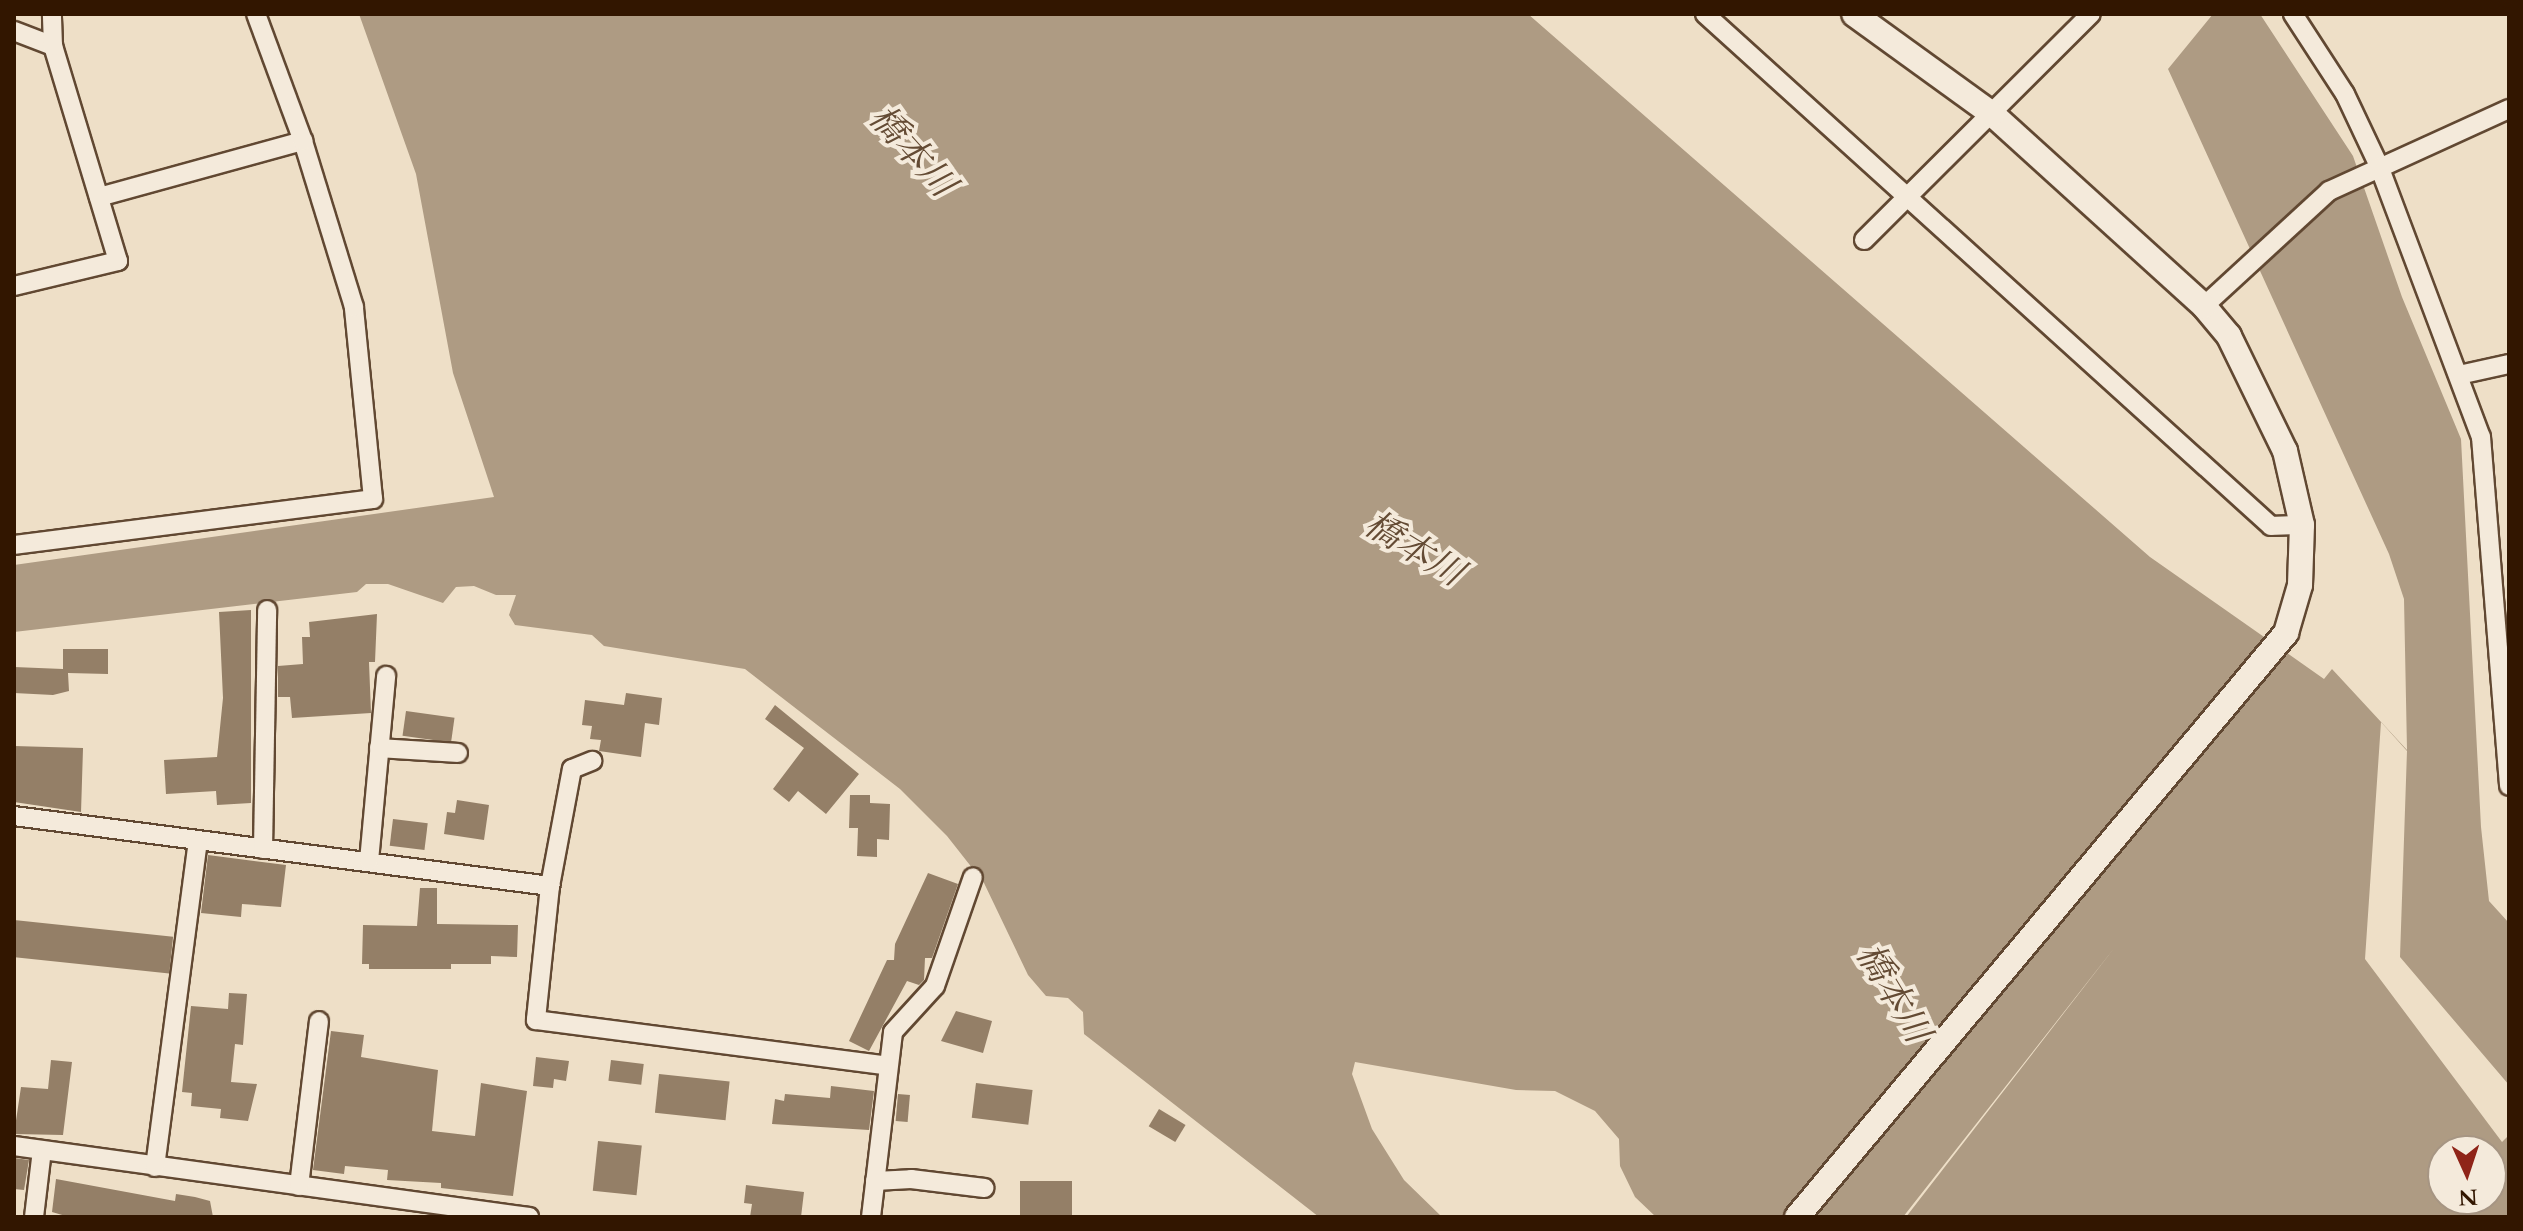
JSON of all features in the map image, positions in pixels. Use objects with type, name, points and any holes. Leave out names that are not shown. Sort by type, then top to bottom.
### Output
[{"type":"street","points":[[14,286],[118,261],[53,46],[52,14]]},
{"type":"street","points":[[14,545],[373,499],[354,307],[303,141],[256,14]]},
{"type":"street","points":[[1705,14],[2271,526],[2302,525]]},
{"type":"street","points":[[1797,1217],[2286,633],[2300,585],[2302,525],[2285,451],[2229,336],[2204,306],[1992,114],[1854,14]]},
{"type":"street","points":[[1864,240],[2091,14]]},
{"type":"street","points":[[2293,14],[2345,94],[2379,166],[2481,437],[2509,786]]},
{"type":"street","points":[[14,31],[53,46]]},
{"type":"street","points":[[2204,306],[2329,191],[2509,109]]},
{"type":"street","points":[[99,197],[303,141]]},
{"type":"street","points":[[2459,375],[2509,364]]},
{"type":"street","points":[[263,849],[267,610]]},
{"type":"street","points":[[369,861],[386,676]]},
{"type":"street","points":[[379,748],[458,753]]},
{"type":"street","points":[[592,761],[572,769],[550,886],[536,1020],[888,1066]]},
{"type":"street","points":[[14,816],[550,886]]},
{"type":"street","points":[[155,1167],[198,841]]},
{"type":"street","points":[[871,1217],[893,1032],[935,986],[973,877]]},
{"type":"street","points":[[299,1186],[319,1021]]},
{"type":"street","points":[[14,1146],[299,1186],[405,1209],[529,1217]]},
{"type":"street","points":[[34,1217],[42,1150]]},
{"type":"street","points":[[875,1181],[911,1179],[984,1188]]},
{"type":"water","name":"橋本川","points":[[359,14],[1528,14],[2150,557],[2324,679],[2332,669],[2407,750],[2404,599],[2389,554],[2168,69],[2213,14],[2260,14],[2353,156],[2402,297],[2461,439],[2481,827],[2489,901],[2509,923],[2509,1217],[1906,1217],[2115,947],[1903,1217],[1656,1217],[1635,1197],[1620,1166],[1619,1139],[1595,1111],[1555,1091],[1516,1090],[1355,1062],[1352,1074],[1372,1129],[1404,1180],[1442,1217],[1319,1217],[1084,1034],[1083,1012],[1068,998],[1046,996],[1028,975],[984,883],[947,836],[900,789],[745,669],[604,646],[592,635],[515,625],[509,615],[516,595],[496,595],[474,586],[456,587],[443,603],[388,584],[366,584],[357,592],[14,632],[14,565],[494,497],[453,373],[416,174]]},
{"type":"pier","points":[[2381,722],[2407,751],[2400,957],[2509,1085],[2507,1137],[2497,1135],[2365,959]]},
{"type":"building","points":[[251,610],[251,803],[217,805],[216,791],[166,794],[164,760],[217,757],[223,698],[219,612]]},
{"type":"building","points":[[377,614],[375,662],[369,662],[371,713],[292,718],[290,697],[278,697],[278,666],[303,664],[302,637],[310,637],[309,622]]},
{"type":"building","points":[[63,649],[108,649],[108,674],[68,673],[69,691],[53,695],[14,693],[14,667],[63,669]]},
{"type":"building","points":[[626,693],[662,698],[659,725],[645,723],[641,757],[599,751],[601,740],[590,739],[592,726],[582,725],[585,700],[624,705]]},
{"type":"building","points":[[775,705],[859,774],[826,814],[798,791],[789,802],[773,789],[804,748],[765,719]]},
{"type":"building","points":[[406,711],[455,718],[451,743],[403,736]]},
{"type":"building","points":[[14,746],[83,748],[81,812],[14,802]]},
{"type":"building","points":[[850,795],[870,795],[870,803],[890,804],[889,840],[877,839],[877,857],[857,856],[858,828],[849,828]]},
{"type":"building","points":[[457,800],[489,805],[484,840],[444,834],[447,812],[455,813]]},
{"type":"building","points":[[393,819],[428,823],[424,850],[390,846]]},
{"type":"building","points":[[208,855],[286,865],[281,907],[242,904],[241,917],[201,913]]},
{"type":"building","points":[[928,873],[958,884],[932,958],[925,958],[924,980],[919,985],[907,981],[869,1051],[849,1041],[887,960],[894,960],[895,944]]},
{"type":"building","points":[[420,888],[437,888],[437,924],[518,925],[517,957],[491,956],[491,964],[451,964],[451,969],[369,969],[369,964],[362,964],[363,925],[417,926]]},
{"type":"building","points":[[14,920],[173,937],[169,974],[14,957]]},
{"type":"building","points":[[229,993],[247,994],[243,1045],[235,1044],[231,1082],[257,1084],[248,1121],[220,1118],[221,1109],[191,1106],[192,1093],[182,1092],[191,1006],[228,1009]]},
{"type":"building","points":[[956,1011],[992,1021],[983,1053],[941,1041]]},
{"type":"building","points":[[331,1031],[364,1035],[361,1057],[438,1070],[432,1131],[475,1136],[481,1083],[527,1091],[513,1196],[441,1188],[441,1183],[387,1180],[388,1170],[345,1166],[344,1174],[313,1170]]},
{"type":"building","points":[[536,1057],[569,1061],[566,1081],[554,1079],[553,1088],[533,1086]]},
{"type":"building","points":[[51,1060],[72,1062],[63,1135],[14,1134],[21,1087],[48,1089]]},
{"type":"building","points":[[611,1060],[644,1064],[641,1085],[608,1081]]},
{"type":"building","points":[[659,1074],[730,1081],[726,1120],[655,1113]]},
{"type":"building","points":[[976,1083],[1033,1090],[1028,1125],[972,1118]]},
{"type":"building","points":[[831,1086],[874,1091],[869,1130],[772,1124],[775,1099],[784,1101],[785,1094],[830,1098]]},
{"type":"building","points":[[898,1094],[910,1095],[908,1122],[896,1121]]},
{"type":"building","points":[[1159,1109],[1186,1125],[1175,1142],[1149,1126]]},
{"type":"building","points":[[598,1141],[642,1146],[637,1195],[593,1191]]},
{"type":"building","points":[[14,1158],[29,1160],[24,1190],[14,1189]]},
{"type":"building","points":[[56,1179],[175,1201],[176,1194],[195,1197],[210,1201],[213,1217],[69,1217],[52,1212]]},
{"type":"building","points":[[1020,1181],[1072,1181],[1072,1217],[1020,1217]]},
{"type":"building","points":[[746,1185],[804,1192],[801,1217],[750,1217],[752,1204],[744,1203]]}]
